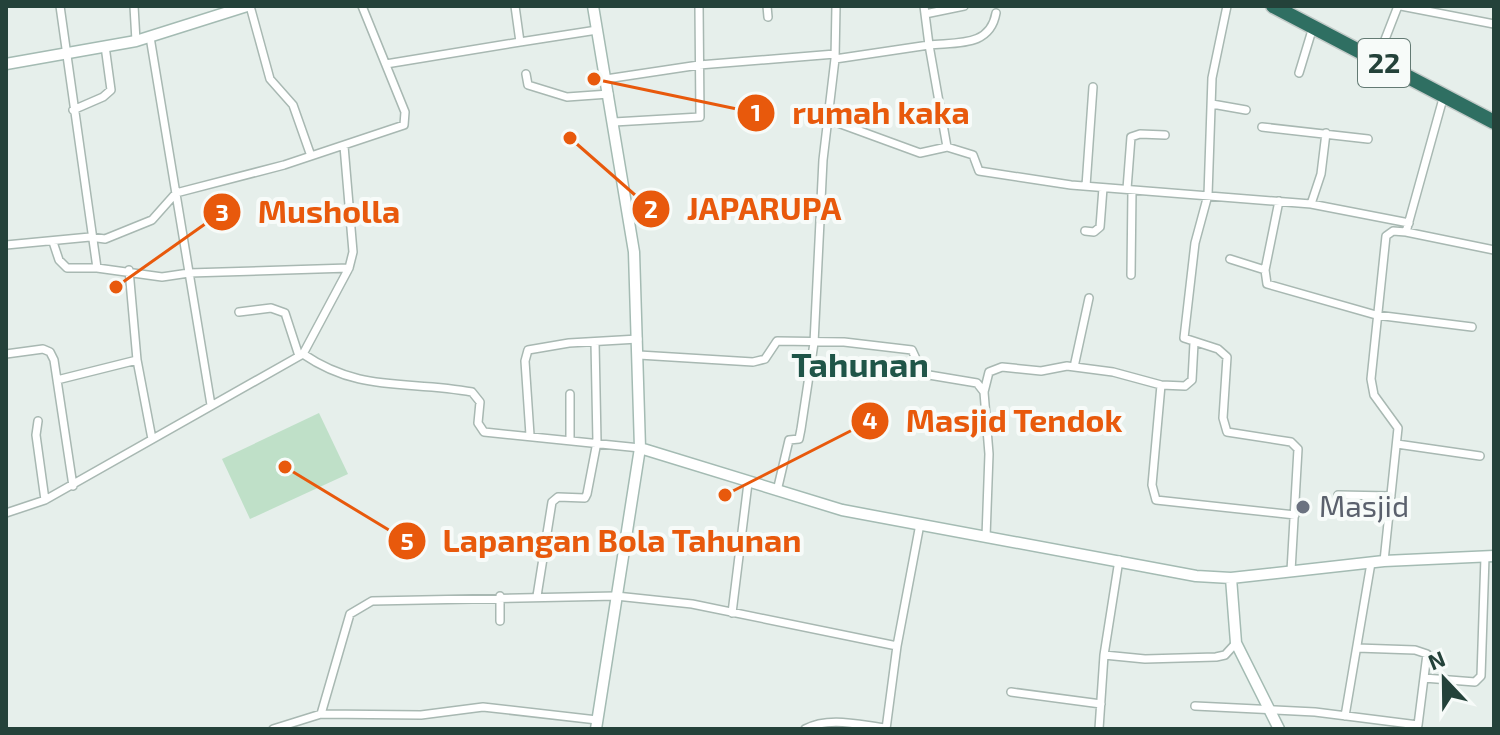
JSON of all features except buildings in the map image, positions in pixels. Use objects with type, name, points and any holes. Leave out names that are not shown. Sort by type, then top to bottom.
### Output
[{"type":"highway","name":"22","points":[[1273,6],[1494,122]]},
{"type":"street","points":[[60,6],[90,237],[97,268]]},
{"type":"street","points":[[134,6],[136,41]]},
{"type":"street","points":[[6,64],[136,41],[248,6],[270,79],[293,105],[311,156]]},
{"type":"street","points":[[6,245],[90,237],[105,239],[142,226],[159,214],[176,193],[391,132],[406,122],[362,6]]},
{"type":"street","points":[[515,6],[520,42]]},
{"type":"street","points":[[273,729],[321,714],[421,715],[483,707],[596,724],[640,448],[634,252],[593,6]]},
{"type":"street","points":[[614,122],[698,118],[699,6]]},
{"type":"street","points":[[767,6],[768,17]]},
{"type":"street","points":[[777,491],[789,440],[799,439],[814,343],[836,6]]},
{"type":"street","points":[[947,147],[925,10],[964,6]]},
{"type":"street","points":[[1227,6],[1212,78],[1208,195],[1195,243],[1185,340],[1218,349],[1227,357],[1223,418],[1227,432],[1296,446],[1299,457],[1291,571]]},
{"type":"street","points":[[1377,60],[1400,6],[1494,24]]},
{"type":"street","points":[[1440,15],[1443,6]]},
{"type":"street","points":[[606,79],[699,65],[835,56],[983,36],[993,27],[996,13]]},
{"type":"street","points":[[1299,73],[1313,27]]},
{"type":"street","points":[[386,64],[597,30]]},
{"type":"street","points":[[150,37],[211,405]]},
{"type":"street","points":[[73,110],[103,97],[111,90],[105,46]]},
{"type":"street","points":[[526,74],[528,85],[567,97],[609,94]]},
{"type":"street","points":[[1086,186],[1093,87]]},
{"type":"street","points":[[1406,232],[1444,95]]},
{"type":"street","points":[[1212,104],[1246,110]]},
{"type":"street","points":[[827,119],[920,153],[947,147],[973,155],[979,171],[1103,188],[1311,204],[1409,223]]},
{"type":"street","points":[[1262,127],[1368,139]]},
{"type":"street","points":[[1311,204],[1321,174],[1326,133]]},
{"type":"street","points":[[1131,275],[1131,137],[1140,134],[1165,135]]},
{"type":"street","points":[[6,513],[45,500],[73,486],[301,355],[349,268],[353,252],[344,146]]},
{"type":"street","points":[[1085,231],[1094,232],[1100,227],[1103,188]]},
{"type":"street","points":[[1279,201],[1264,279],[1271,286],[1376,315],[1472,327]]},
{"type":"street","points":[[1384,561],[1397,423],[1372,389],[1376,315],[1387,233],[1406,232],[1494,250]]},
{"type":"street","points":[[53,242],[59,260],[67,268],[129,270],[162,277],[189,273],[349,268]]},
{"type":"street","points":[[1230,259],[1265,270]]},
{"type":"street","points":[[129,270],[137,360],[152,439]]},
{"type":"street","points":[[1074,367],[1089,298]]},
{"type":"street","points":[[239,312],[271,308],[285,313],[301,355],[338,375],[359,381],[472,392],[480,402],[478,423],[482,431],[640,448],[842,510],[1179,573],[1231,578],[1384,561],[1490,557],[1481,676],[1475,682],[1424,678]]},
{"type":"street","points":[[530,435],[526,352],[638,339]]},
{"type":"street","points":[[639,355],[760,362],[777,341],[866,344],[912,350],[923,374],[977,383],[984,392]]},
{"type":"street","points":[[537,596],[552,502],[558,497],[585,498],[597,442],[595,342]]},
{"type":"street","points":[[986,537],[989,454],[984,392],[989,372],[995,367],[1041,371],[1074,367],[1113,372],[1161,385],[1190,384],[1194,343]]},
{"type":"street","points":[[6,354],[46,350],[54,360],[73,486]]},
{"type":"street","points":[[57,380],[137,360]]},
{"type":"street","points":[[1161,385],[1152,485],[1156,500],[1295,515]]},
{"type":"street","points":[[570,394],[570,440]]},
{"type":"street","points":[[38,421],[36,435],[45,500]]},
{"type":"street","points":[[1397,444],[1480,456]]},
{"type":"street","points":[[732,613],[748,483]]},
{"type":"street","points":[[1338,495],[1391,496]]},
{"type":"street","points":[[805,729],[816,724],[838,722],[886,729],[897,646],[920,524]]},
{"type":"street","points":[[1099,729],[1104,655],[1119,560]]},
{"type":"street","points":[[1345,716],[1371,563]]},
{"type":"street","points":[[1231,578],[1236,643],[1279,729]]},
{"type":"street","points":[[500,596],[500,621]]},
{"type":"street","points":[[321,714],[350,614],[360,606],[404,598],[616,596],[692,604],[897,646]]},
{"type":"street","points":[[1104,655],[1145,659],[1216,657],[1225,655],[1236,643]]},
{"type":"street","points":[[1195,706],[1271,709],[1418,727],[1424,651],[1357,648]]},
{"type":"street","points":[[1011,692],[1101,704]]},
{"type":"green space","points":[[319,413],[348,474],[250,519],[222,459]]},
{"type":"place","name":"rumah kaka","points":[[594,79]]},
{"type":"place","name":"JAPARUPA","points":[[570,138]]},
{"type":"place","name":"Musholla","points":[[116,287]]},
{"type":"place","name":"Lapangan Bola Tahunan","points":[[285,467]]},
{"type":"place","name":"Masjid Tendok","points":[[725,495]]},
{"type":"place","name":"Masjid","points":[[1303,507]]},
{"type":"district","name":"Tahunan","points":[[860,365]]}]
